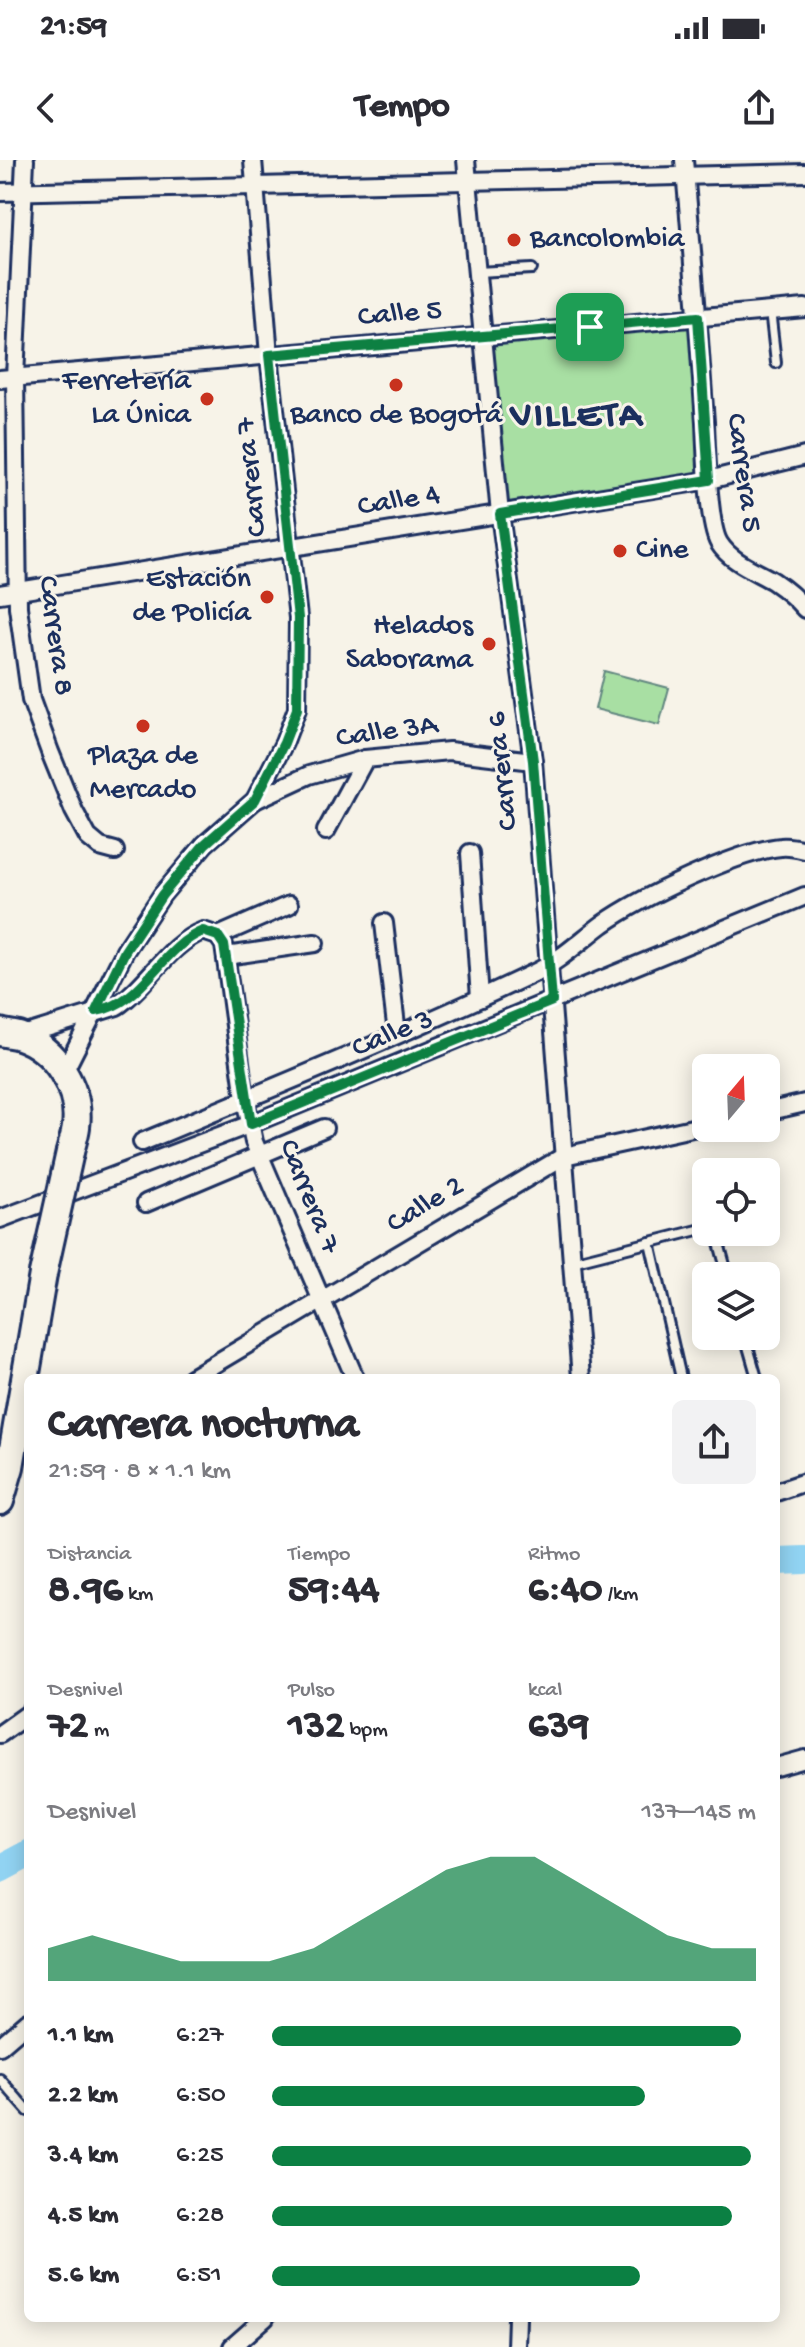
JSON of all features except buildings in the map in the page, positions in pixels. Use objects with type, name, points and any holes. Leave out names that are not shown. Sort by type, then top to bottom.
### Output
[{"type":"main road","points":[[10,1034],[44,1049],[64,1072],[74,1096],[77,1125],[43,1274],[31,1374]]},
{"type":"main road","points":[[0,1501],[19,1467],[24,1427]]},
{"type":"street","name":"Carrera 8","points":[[25,160],[8,379],[8,593],[31,700],[74,811],[88,837],[100,847],[115,851]]},
{"type":"street","name":"Carrera 7","points":[[64,1072],[125,951],[162,895],[205,844],[255,800],[284,743],[297,709],[298,618],[269,355],[253,160]]},
{"type":"street","name":"Carrera 6","points":[[466,160],[500,514],[533,761],[581,1374]]},
{"type":"street","points":[[0,192],[468,181],[685,168],[805,173]]},
{"type":"street","name":"Carrera 5","points":[[685,168],[716,538],[724,551],[776,583],[805,609]]},
{"type":"street","name":"Calle 5","points":[[8,379],[805,308]]},
{"type":"street","name":"Calle 4","points":[[8,593],[709,480],[805,456]]},
{"type":"street","name":"Calle 3A","points":[[255,800],[309,775],[365,759],[449,751],[533,761]]},
{"type":"street","points":[[326,831],[365,759]]},
{"type":"street","name":"Calle 3","points":[[142,1142],[549,966],[605,923],[652,896],[722,864],[765,849],[785,846],[805,850]]},
{"type":"street","points":[[470,853],[480,998]]},
{"type":"street","name":"Calle 3","points":[[0,1219],[251,1124],[805,896]]},
{"type":"street","points":[[10,1034],[117,1006],[131,997],[188,936],[203,931],[218,936],[289,905]]},
{"type":"street","points":[[384,923],[397,1034]]},
{"type":"street","name":"Carrera 7","points":[[218,936],[224,945],[245,1099],[258,1156],[353,1374]]},
{"type":"street","points":[[226,956],[315,943]]},
{"type":"street","points":[[780,1109],[805,1103]]},
{"type":"street","points":[[146,1203],[324,1128]]},
{"type":"street","name":"Calle 2","points":[[198,1374],[564,1156],[692,1128]]},
{"type":"street","points":[[780,1491],[805,1482]]},
{"type":"street","points":[[0,1734],[24,1717]]},
{"type":"street","points":[[780,1766],[805,1759]]},
{"type":"street","points":[[0,2046],[24,2025]]},
{"type":"street","points":[[232,2347],[260,2322]]},
{"type":"street","points":[[516,2347],[517,2322]]},
{"type":"lane","points":[[476,272],[532,269]]},
{"type":"lane","points":[[770,310],[776,363]]},
{"type":"lane","points":[[572,1262],[692,1232]]},
{"type":"lane","points":[[650,1242],[680,1374]]},
{"type":"lane","points":[[749,1350],[756,1374]]},
{"type":"lane","points":[[0,2079],[24,2106]]},
{"type":"green space","points":[[698,317],[709,480],[500,514],[482,336]]},
{"type":"green space","points":[[604,671],[669,688],[659,725],[595,709]]},
{"type":"waterway","points":[[780,1561],[805,1560]]},
{"type":"waterway","points":[[0,1869],[24,1856]]},
{"type":"place","name":"Bancolombia","points":[[514,240]]},
{"type":"place","name":"Banco de Bogotá","points":[[396,385]]},
{"type":"place","name":"Ferretería La Única","points":[[207,399]]},
{"type":"place","name":"Cine","points":[[620,551]]},
{"type":"place","name":"Estación de Policía","points":[[267,597]]},
{"type":"place","name":"Helados Saborama","points":[[489,644]]},
{"type":"place","name":"Plaza de Mercado","points":[[143,726]]},
{"type":"district","name":"VILLETA","points":[[577,417]]},
{"type":"route","points":[[698,317],[709,480],[500,514],[533,761],[552,1001],[251,1124],[224,945],[218,936],[203,931],[188,936],[131,997],[108,1010],[96,1011],[125,951],[162,895],[205,844],[255,800],[284,743],[297,709],[298,618],[269,355],[590,327],[698,317]]}]
